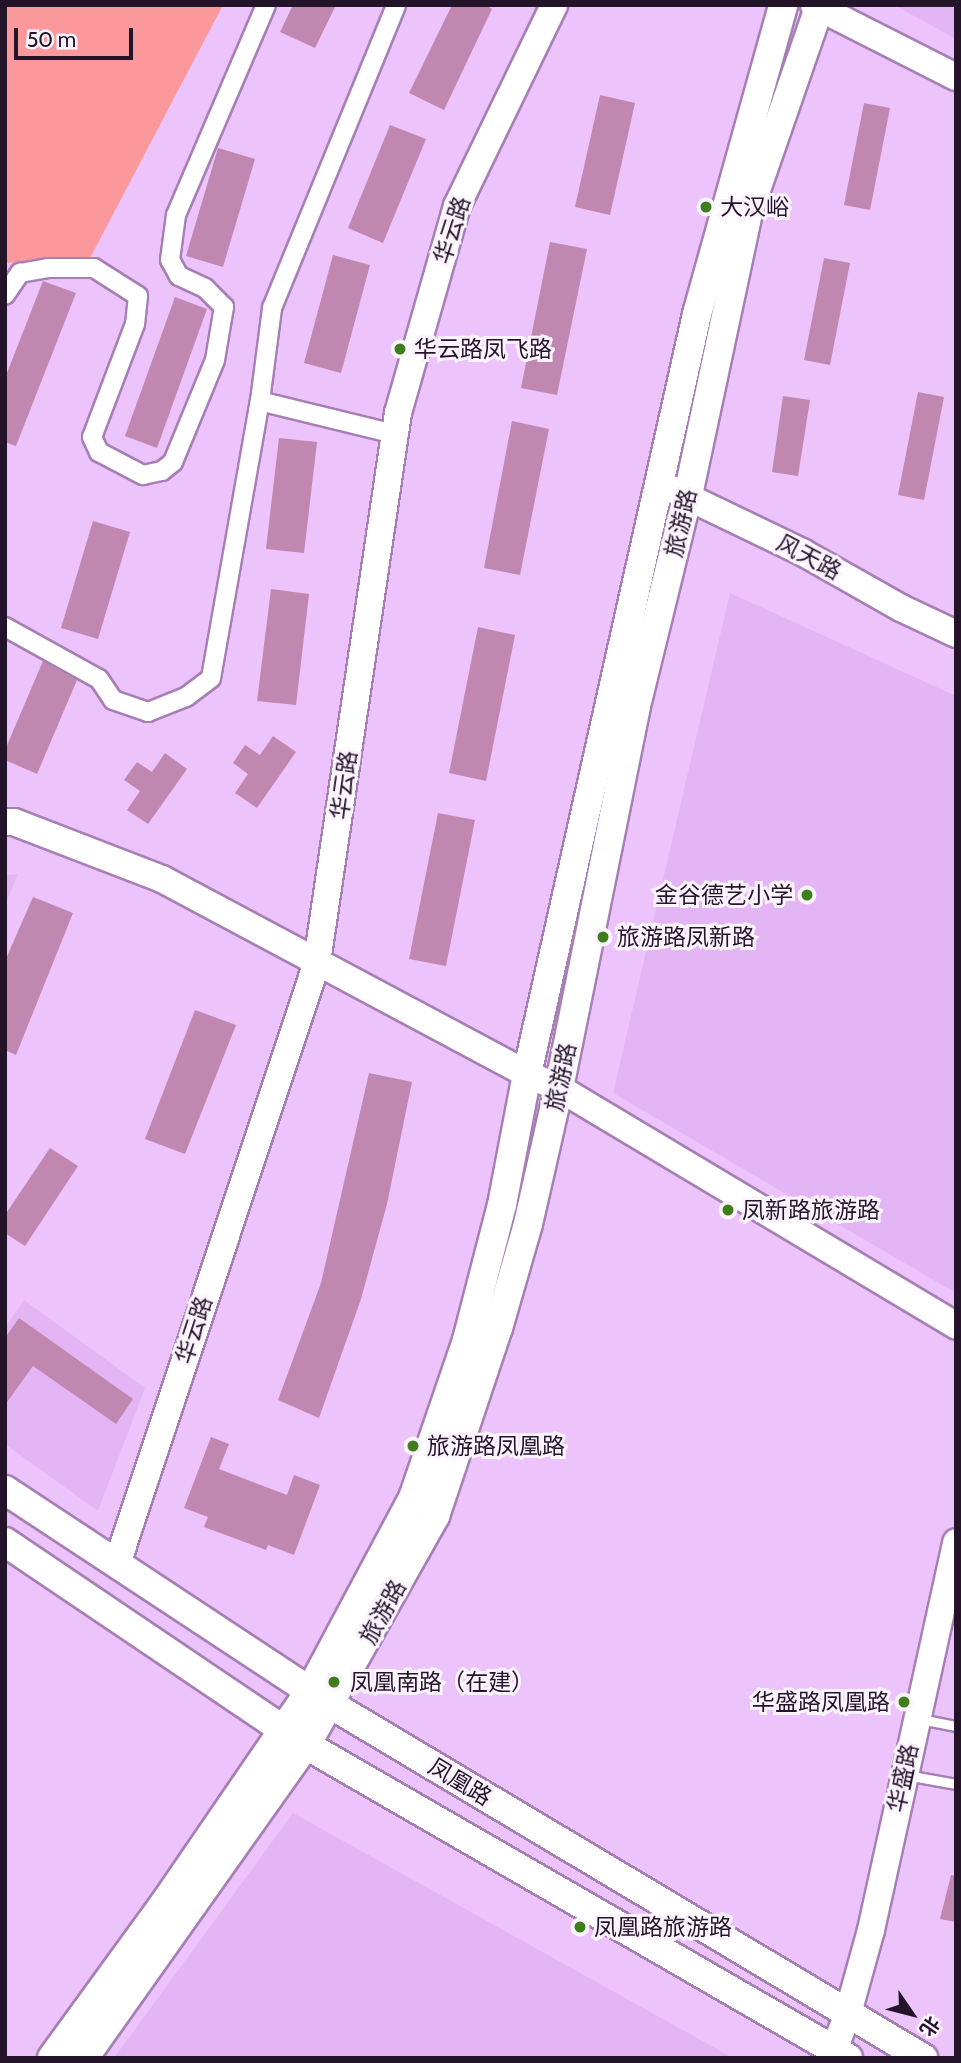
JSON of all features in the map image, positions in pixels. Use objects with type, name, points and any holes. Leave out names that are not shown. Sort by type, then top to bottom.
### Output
[{"type":"main road","name":"旅游路","points":[[84,2058],[306,1745],[320,1698],[417,1486],[467,1340],[502,1205],[527,1074],[697,314],[783,5]]},
{"type":"main road","name":"旅游路","points":[[52,2058],[164,1905],[283,1728],[320,1698],[435,1516],[521,1250],[559,1088],[635,710],[688,495],[748,213],[818,7]]},
{"type":"main road","name":"凤凰路","points":[[5,1490],[320,1698],[923,2058]]},
{"type":"main road","name":"凤凰路","points":[[5,1542],[306,1745],[838,2055]]},
{"type":"street","points":[[5,295],[20,273],[48,268],[94,268],[138,296],[135,324],[92,437],[99,452],[143,475],[162,471],[173,462],[215,360],[224,307],[205,288],[179,276],[170,260],[176,215],[267,5]]},
{"type":"street","points":[[5,627],[99,679],[113,700],[148,712],[186,697],[211,678],[260,401],[272,308],[396,5]]},
{"type":"street","name":"华云路","points":[[117,1564],[317,962],[395,434],[457,206],[554,5]]},
{"type":"street","points":[[818,7],[956,76]]},
{"type":"street","points":[[260,401],[395,434]]},
{"type":"street","name":"风天路","points":[[659,484],[688,495],[956,634]]},
{"type":"street","points":[[5,822],[14,822],[162,879],[527,1074],[559,1088],[956,1326]]},
{"type":"street","name":"华盛路","points":[[838,2055],[872,1930],[956,1542]]},
{"type":"lane","points":[[916,1718],[956,1726]]},
{"type":"lane","points":[[905,1775],[956,1784]]},
{"type":"shaded area","points":[[5,5],[223,5],[90,258],[5,263]]},
{"type":"shaded area","points":[[894,5],[956,5],[956,39]]},
{"type":"shaded area","name":"金谷德艺小学","points":[[730,593],[956,696],[956,1293],[613,1093]]},
{"type":"shaded area","points":[[18,874],[5,905],[5,875]]},
{"type":"shaded area","points":[[24,1300],[145,1388],[98,1511],[5,1444],[5,1327]]},
{"type":"shaded area","points":[[293,1813],[733,2058],[114,2058]]},
{"type":"building","points":[[293,5],[336,5],[315,48],[280,32]]},
{"type":"building","points":[[452,5],[486,5],[492,9],[444,110],[409,93]]},
{"type":"building","points":[[600,95],[635,103],[610,215],[575,207]]},
{"type":"building","points":[[864,103],[890,108],[870,210],[844,205]]},
{"type":"building","points":[[390,125],[426,139],[383,243],[348,228]]},
{"type":"building","points":[[218,148],[255,159],[223,267],[186,256]]},
{"type":"building","points":[[550,242],[587,249],[557,395],[521,388]]},
{"type":"building","points":[[333,255],[370,265],[341,373],[304,363]]},
{"type":"building","points":[[824,258],[850,263],[830,365],[804,360]]},
{"type":"building","points":[[43,281],[76,293],[16,446],[5,442],[5,378]]},
{"type":"building","points":[[175,297],[207,309],[157,448],[125,436]]},
{"type":"building","points":[[918,392],[944,397],[924,500],[898,495]]},
{"type":"building","points":[[783,396],[810,400],[798,476],[772,472]]},
{"type":"building","points":[[512,421],[549,429],[520,575],[484,568]]},
{"type":"building","points":[[279,438],[317,442],[304,553],[266,549]]},
{"type":"building","points":[[93,521],[130,532],[98,639],[61,628]]},
{"type":"building","points":[[271,589],[309,594],[296,705],[257,701]]},
{"type":"building","points":[[478,627],[515,635],[486,781],[449,773]]},
{"type":"building","points":[[43,661],[77,680],[37,774],[5,760],[5,750]]},
{"type":"building","points":[[273,736],[296,752],[257,808],[235,793],[248,774],[233,763],[245,745],[260,755]]},
{"type":"building","points":[[165,753],[187,769],[148,824],[127,810],[140,791],[124,780],[137,762],[152,772]]},
{"type":"building","points":[[438,813],[475,820],[446,966],[409,959]]},
{"type":"building","points":[[33,897],[73,913],[16,1055],[5,1050],[5,961]]},
{"type":"building","points":[[195,1010],[236,1025],[185,1154],[145,1139]]},
{"type":"building","points":[[369,1073],[412,1082],[387,1204],[361,1299],[319,1418],[278,1400],[321,1283]]},
{"type":"building","points":[[50,1148],[78,1166],[25,1246],[5,1233],[5,1215]]},
{"type":"building","points":[[19,1318],[133,1399],[116,1424],[33,1366],[5,1405],[5,1338]]},
{"type":"building","points":[[211,1437],[229,1444],[219,1469],[287,1495],[294,1475],[320,1485],[294,1555],[268,1545],[266,1550],[204,1527],[208,1517],[184,1508]]},
{"type":"building","points":[[951,1875],[956,1876],[956,1922],[940,1919]]},
{"type":"place","name":"大汉峪","points":[[706,207]]},
{"type":"place","name":"华云路凤飞路","points":[[400,349]]},
{"type":"place","name":"金谷德艺小学","points":[[807,895]]},
{"type":"place","name":"旅游路凤新路","points":[[603,937]]},
{"type":"place","name":"凤新路旅游路","points":[[728,1210]]},
{"type":"place","name":"旅游路凤凰路","points":[[413,1446]]},
{"type":"place","name":"凤凰南路（在建）","points":[[334,1682]]},
{"type":"place","name":"华盛路凤凰路","points":[[904,1702]]},
{"type":"place","name":"凤凰路旅游路","points":[[580,1927]]}]
